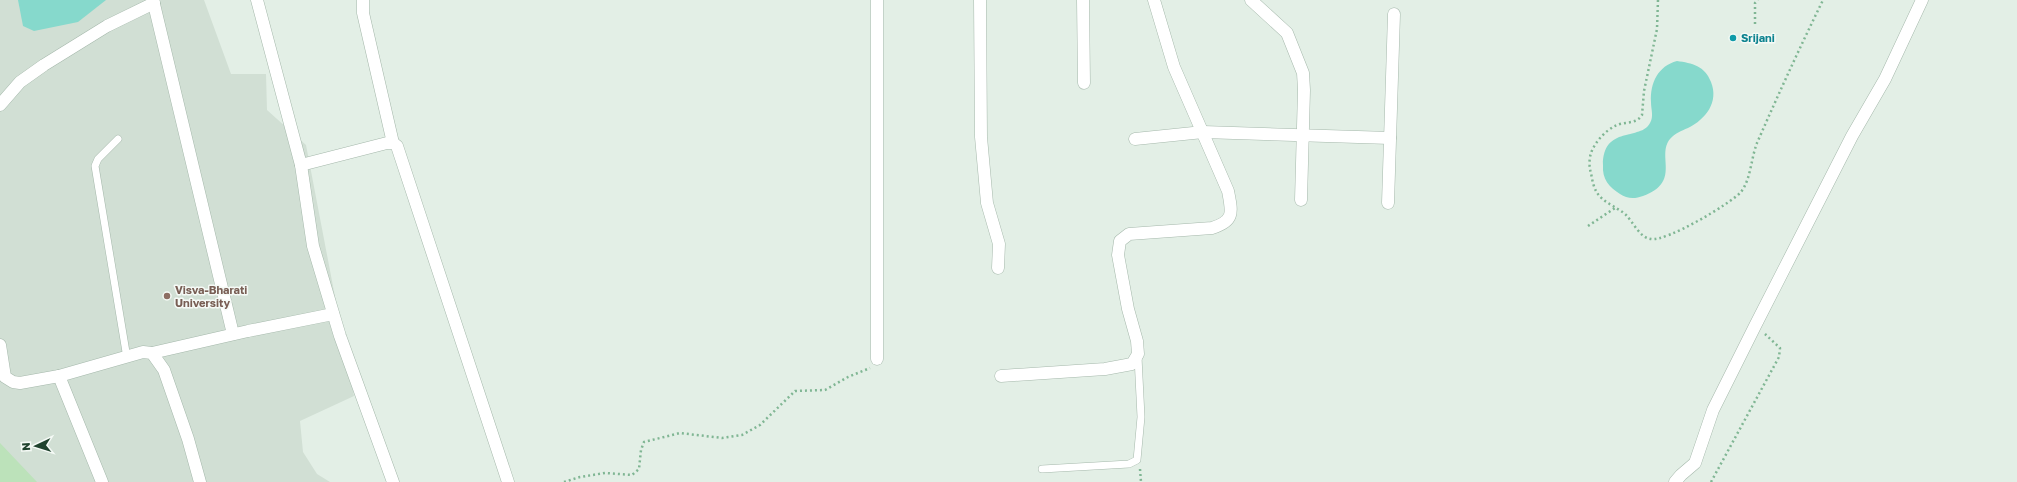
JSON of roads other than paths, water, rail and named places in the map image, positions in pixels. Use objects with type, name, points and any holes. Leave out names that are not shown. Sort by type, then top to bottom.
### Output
[{"type":"street","points":[[257,0],[301,165],[313,246],[333,314],[393,482]]},
{"type":"street","points":[[363,0],[363,13],[393,143],[400,152],[508,482]]},
{"type":"street","points":[[877,0],[877,359]]},
{"type":"street","points":[[980,0],[982,136],[988,202],[999,244],[998,268]]},
{"type":"street","points":[[1083,0],[1084,83]]},
{"type":"street","points":[[1001,376],[1124,367],[1132,364],[1138,354],[1137,340],[1128,309],[1118,255],[1120,241],[1128,234],[1212,228],[1224,224],[1230,218],[1231,209],[1228,191],[1174,67],[1154,0]]},
{"type":"street","points":[[1251,0],[1287,33],[1303,72],[1304,90],[1301,200]]},
{"type":"street","points":[[1675,482],[1695,463],[1713,410],[1754,326],[1852,136],[1885,79],[1922,0]]},
{"type":"street","points":[[0,105],[20,82],[44,65],[107,26],[154,1],[233,334]]},
{"type":"street","points":[[1388,203],[1394,14]]},
{"type":"street","points":[[1135,139],[1203,132],[1390,138]]},
{"type":"street","points":[[301,165],[378,145],[393,143]]},
{"type":"street","points":[[0,345],[5,377],[13,382],[20,383],[59,376],[127,358],[143,352],[152,353],[233,334],[333,314]]},
{"type":"street","points":[[152,353],[164,370],[188,439],[200,482]]},
{"type":"street","points":[[59,376],[102,482]]},
{"type":"lane","points":[[118,139],[98,159],[95,166],[127,358]]},
{"type":"lane","points":[[1042,469],[1129,464],[1137,460],[1141,417],[1138,354]]},
{"type":"water","points":[[18,0],[106,0],[78,22],[34,31],[23,26]]},
{"type":"water","points":[[1677,61],[1693,64],[1705,72],[1713,89],[1712,103],[1705,115],[1700,120],[1670,139],[1666,146],[1666,169],[1662,184],[1655,190],[1643,196],[1637,198],[1625,197],[1613,188],[1605,178],[1603,165],[1605,152],[1609,144],[1615,139],[1639,132],[1650,123],[1652,115],[1651,95],[1656,76],[1670,63]]},
{"type":"place","name":"Srijani","points":[[1733,38]]},
{"type":"place","name":"Visva-Bharati University","points":[[167,296]]}]
